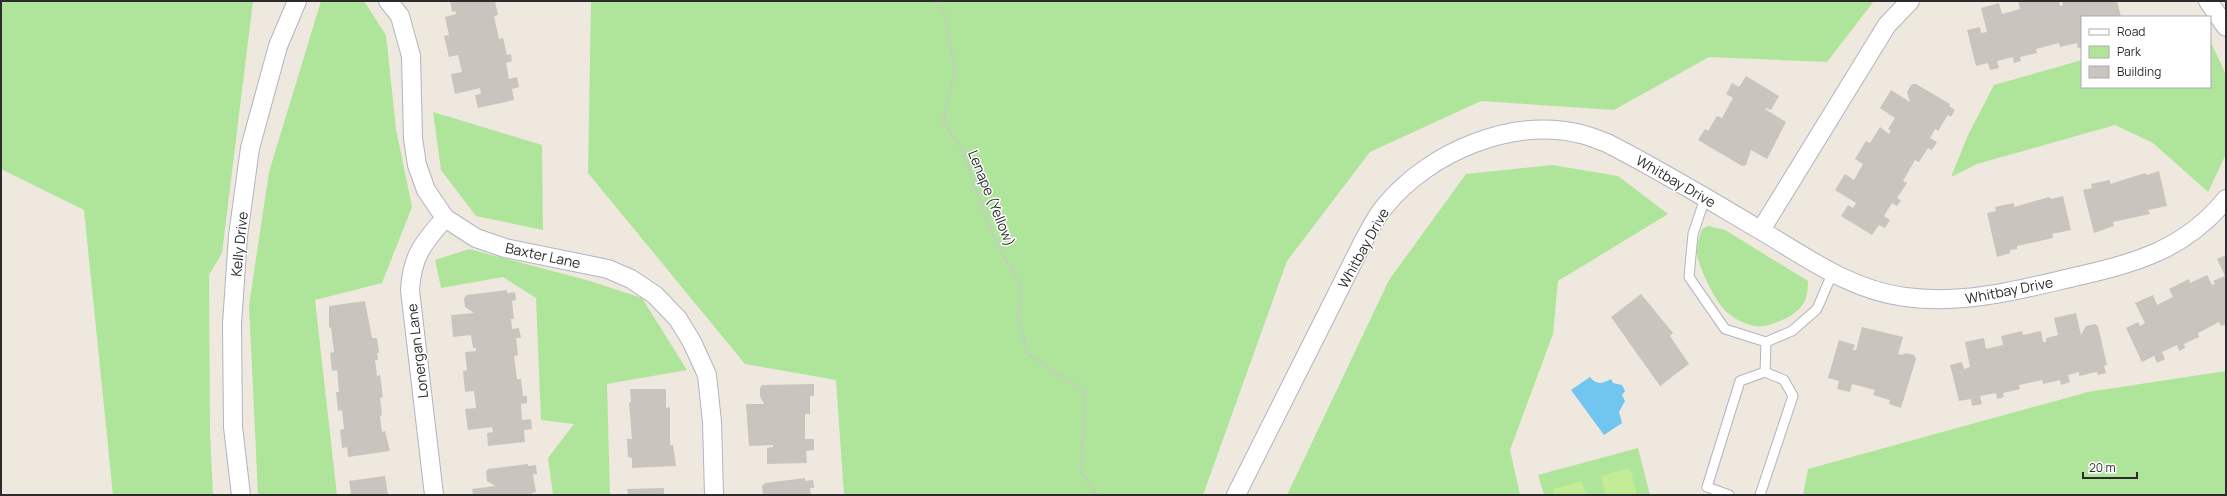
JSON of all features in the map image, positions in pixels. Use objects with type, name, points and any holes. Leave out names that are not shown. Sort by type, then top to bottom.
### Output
[{"type":"street","name":"Kelly Drive","points":[[241,495],[233,419],[232,324],[238,236],[250,148],[278,46],[297,1]]},
{"type":"street","name":"Baxter Lane","points":[[388,1],[400,16],[411,56],[413,138],[417,165],[426,190],[445,218],[476,238],[505,248],[608,269],[631,279],[655,295],[678,319],[692,342],[707,375],[712,422],[714,495]]},
{"type":"street","points":[[1761,230],[1887,25],[1910,1]]},
{"type":"street","points":[[2208,1],[2226,27]]},
{"type":"street","name":"Whitbay Drive","points":[[1236,495],[1363,242],[1385,206],[1410,181],[1437,161],[1470,146],[1505,134],[1542,130],[1581,134],[1607,143],[1761,230],[1832,274],[1903,297],[1962,299],[1989,296],[2136,262],[2166,249],[2195,230],[2214,214],[2226,199]]},
{"type":"street","name":"Lonergan Lane","points":[[434,495],[410,290],[411,272],[416,256],[424,241],[445,218]]},
{"type":"lane","points":[[1705,198],[1693,234],[1689,277],[1725,329],[1766,342],[1792,331],[1818,309],[1832,274]]},
{"type":"lane","points":[[1765,372],[1766,342]]},
{"type":"lane","points":[[1728,495],[1707,487],[1740,381],[1765,372],[1784,380],[1792,396],[1760,495]]},
{"type":"path","name":"Lenape (Yellow)","points":[[935,1],[944,13],[956,70],[943,120],[962,150],[992,233],[1021,287],[1018,320],[1028,354],[1085,392],[1082,470],[1096,495]]},
{"type":"green space","points":[[1,1],[253,1],[222,253],[209,275],[210,433],[213,495],[113,495],[84,210],[1,169]]},
{"type":"green space","points":[[321,1],[364,1],[386,35],[396,129],[412,207],[382,283],[315,300],[337,495],[258,495],[249,305],[269,172]]},
{"type":"green space","points":[[591,1],[1874,1],[1827,62],[1709,57],[1614,110],[1481,101],[1370,152],[1287,261],[1203,495],[844,495],[836,380],[745,364],[588,173]]},
{"type":"green space","points":[[2211,43],[2224,70],[2226,78],[2226,154],[2208,192],[2153,143],[2115,125],[1977,164],[1951,177],[1968,135],[1994,85],[2081,60],[2081,88],[2211,88]]},
{"type":"green space","points":[[433,112],[542,145],[543,230],[476,216],[441,170]]},
{"type":"green space","points":[[1552,165],[1618,176],[1668,214],[1558,281],[1553,334],[1510,450],[1520,495],[1287,495],[1389,280],[1466,174]]},
{"type":"green space","points":[[1708,226],[1725,230],[1808,281],[1806,299],[1801,307],[1787,318],[1762,326],[1746,324],[1729,314],[1719,303],[1711,290],[1698,259],[1697,250],[1700,235],[1702,229]]},
{"type":"green space","points":[[469,249],[590,281],[642,298],[687,370],[607,384],[610,495],[553,495],[548,458],[574,424],[541,420],[536,298],[503,277],[441,288],[435,260]]},
{"type":"green space","points":[[2226,371],[2226,495],[1803,495],[1808,469],[2088,392]]},
{"type":"green space","points":[[1638,448],[1650,495],[1544,495],[1538,475]]},
{"type":"green space","points":[[1630,468],[1637,495],[1606,495],[1601,476]]},
{"type":"green space","points":[[1582,481],[1586,495],[1554,495],[1553,489]]},
{"type":"water","points":[[1590,377],[1592,380],[1600,383],[1611,379],[1613,383],[1622,385],[1625,391],[1622,395],[1625,401],[1619,412],[1622,423],[1604,435],[1571,390]]},
{"type":"building","points":[[450,1],[495,1],[498,15],[494,16],[499,39],[503,38],[507,55],[511,54],[512,61],[506,63],[509,79],[517,77],[519,87],[512,89],[514,100],[478,108],[475,95],[481,94],[480,88],[455,94],[451,74],[462,72],[458,55],[449,57],[444,36],[449,35],[445,17],[456,14],[455,11],[452,12]]},
{"type":"building","points":[[2018,1],[2059,1],[2060,6],[2063,5],[2062,2],[2065,1],[2117,1],[2121,16],[2081,16],[2081,47],[2078,48],[2077,43],[2060,47],[2059,43],[2036,49],[2037,53],[2020,57],[2021,61],[2014,63],[2013,57],[1997,61],[1999,68],[1990,70],[1988,63],[1976,66],[1967,30],[1980,27],[1981,33],[1987,32],[1981,8],[1999,3],[2002,14],[2020,9]]},
{"type":"building","points":[[1746,76],[1779,96],[1771,110],[1765,109],[1786,122],[1767,159],[1751,150],[1746,165],[1742,166],[1698,140],[1705,129],[1708,131],[1717,116],[1722,118],[1733,98],[1726,94],[1732,83],[1739,87]]},
{"type":"building","points":[[1912,84],[1916,84],[1950,104],[1949,106],[1955,110],[1951,117],[1948,115],[1938,131],[1935,129],[1930,138],[1937,142],[1932,150],[1928,148],[1919,162],[1915,160],[1903,181],[1907,183],[1897,198],[1901,200],[1897,206],[1892,203],[1884,216],[1890,220],[1885,228],[1879,225],[1872,235],[1841,216],[1848,205],[1853,208],[1856,203],[1835,190],[1845,174],[1854,180],[1863,164],[1855,159],[1866,141],[1870,143],[1880,127],[1889,134],[1891,131],[1888,129],[1895,118],[1880,108],[1891,90],[1910,102],[1907,92]]},
{"type":"building","points":[[2159,171],[2167,206],[2148,210],[2150,214],[2113,222],[2114,226],[2094,233],[2083,190],[2092,188],[2091,184],[2110,180],[2110,184],[2145,173],[2147,175]]},
{"type":"building","points":[[2063,196],[2071,230],[2052,234],[2053,238],[2017,246],[2017,249],[2010,250],[2010,253],[1997,257],[1987,213],[1996,211],[1995,207],[2014,203],[2014,207],[2049,197],[2051,199]]},
{"type":"building","points":[[2226,255],[2226,324],[2221,326],[2219,322],[2198,333],[2199,337],[2184,344],[2185,348],[2179,351],[2177,345],[2162,352],[2165,359],[2157,363],[2154,356],[2142,362],[2126,328],[2138,322],[2140,326],[2145,323],[2135,303],[2153,295],[2157,305],[2173,297],[2169,289],[2189,279],[2190,283],[2207,275],[2212,285],[2215,284],[2213,281],[2225,276],[2217,259]]},
{"type":"building","points":[[507,290],[507,293],[515,292],[516,300],[512,301],[514,319],[511,319],[512,329],[519,328],[521,338],[516,338],[518,355],[514,356],[517,379],[521,379],[523,396],[527,396],[527,403],[521,404],[522,420],[531,419],[532,429],[524,430],[525,442],[488,446],[487,433],[493,432],[492,427],[468,430],[465,409],[476,408],[474,391],[465,392],[463,371],[467,370],[465,352],[476,351],[476,348],[473,348],[471,335],[453,337],[451,315],[474,313],[465,307],[464,298],[467,295]]},
{"type":"building","points":[[1641,294],[1673,333],[1670,336],[1689,364],[1660,386],[1611,317]]},
{"type":"building","points":[[365,301],[372,338],[377,338],[379,353],[377,353],[378,360],[375,360],[377,376],[380,375],[383,397],[380,398],[382,415],[380,416],[382,432],[385,431],[390,451],[348,457],[347,447],[342,448],[340,430],[344,429],[342,410],[338,411],[336,392],[339,392],[337,370],[332,371],[330,353],[334,352],[331,328],[329,327],[329,306]]},
{"type":"building","points":[[2076,313],[2081,335],[2086,326],[2095,324],[2098,326],[2107,365],[2104,366],[2106,373],[2098,375],[2097,372],[2079,376],[2079,372],[2068,375],[2070,382],[2061,385],[2060,380],[2043,384],[2042,380],[2019,385],[2020,389],[2003,393],[2004,397],[1997,399],[1996,393],[1980,396],[1982,404],[1972,406],[1971,399],[1959,401],[1950,365],[1962,362],[1964,369],[1970,367],[1965,342],[1984,338],[1986,349],[2003,345],[2001,336],[2022,331],[2023,335],[2041,331],[2043,342],[2046,342],[2046,338],[2058,335],[2054,318]]},
{"type":"building","points":[[1862,327],[1903,337],[1898,354],[1902,355],[1906,353],[1914,355],[1916,359],[1901,408],[1889,404],[1890,400],[1873,395],[1875,390],[1852,384],[1850,392],[1837,389],[1839,381],[1828,378],[1839,340],[1855,345],[1853,350],[1856,350]]},
{"type":"building","points":[[814,384],[814,396],[810,396],[810,414],[805,414],[805,439],[814,439],[814,450],[806,451],[807,463],[767,464],[767,448],[773,447],[773,445],[749,446],[746,404],[764,404],[760,396],[760,388],[762,385]]},
{"type":"building","points":[[630,389],[666,389],[666,408],[670,407],[670,445],[673,445],[676,466],[632,468],[632,458],[628,457],[627,439],[632,439],[629,403],[631,402]]},
{"type":"building","points":[[528,464],[528,466],[536,465],[537,474],[533,474],[536,492],[532,493],[532,495],[473,495],[472,489],[495,486],[487,481],[486,472],[488,469]]},
{"type":"building","points":[[385,476],[388,495],[349,495],[351,492],[349,481]]},
{"type":"building","points":[[805,478],[805,481],[813,480],[814,488],[810,488],[811,495],[763,495],[762,486],[765,483]]},
{"type":"building","points":[[664,488],[664,495],[628,495],[627,489]]}]
